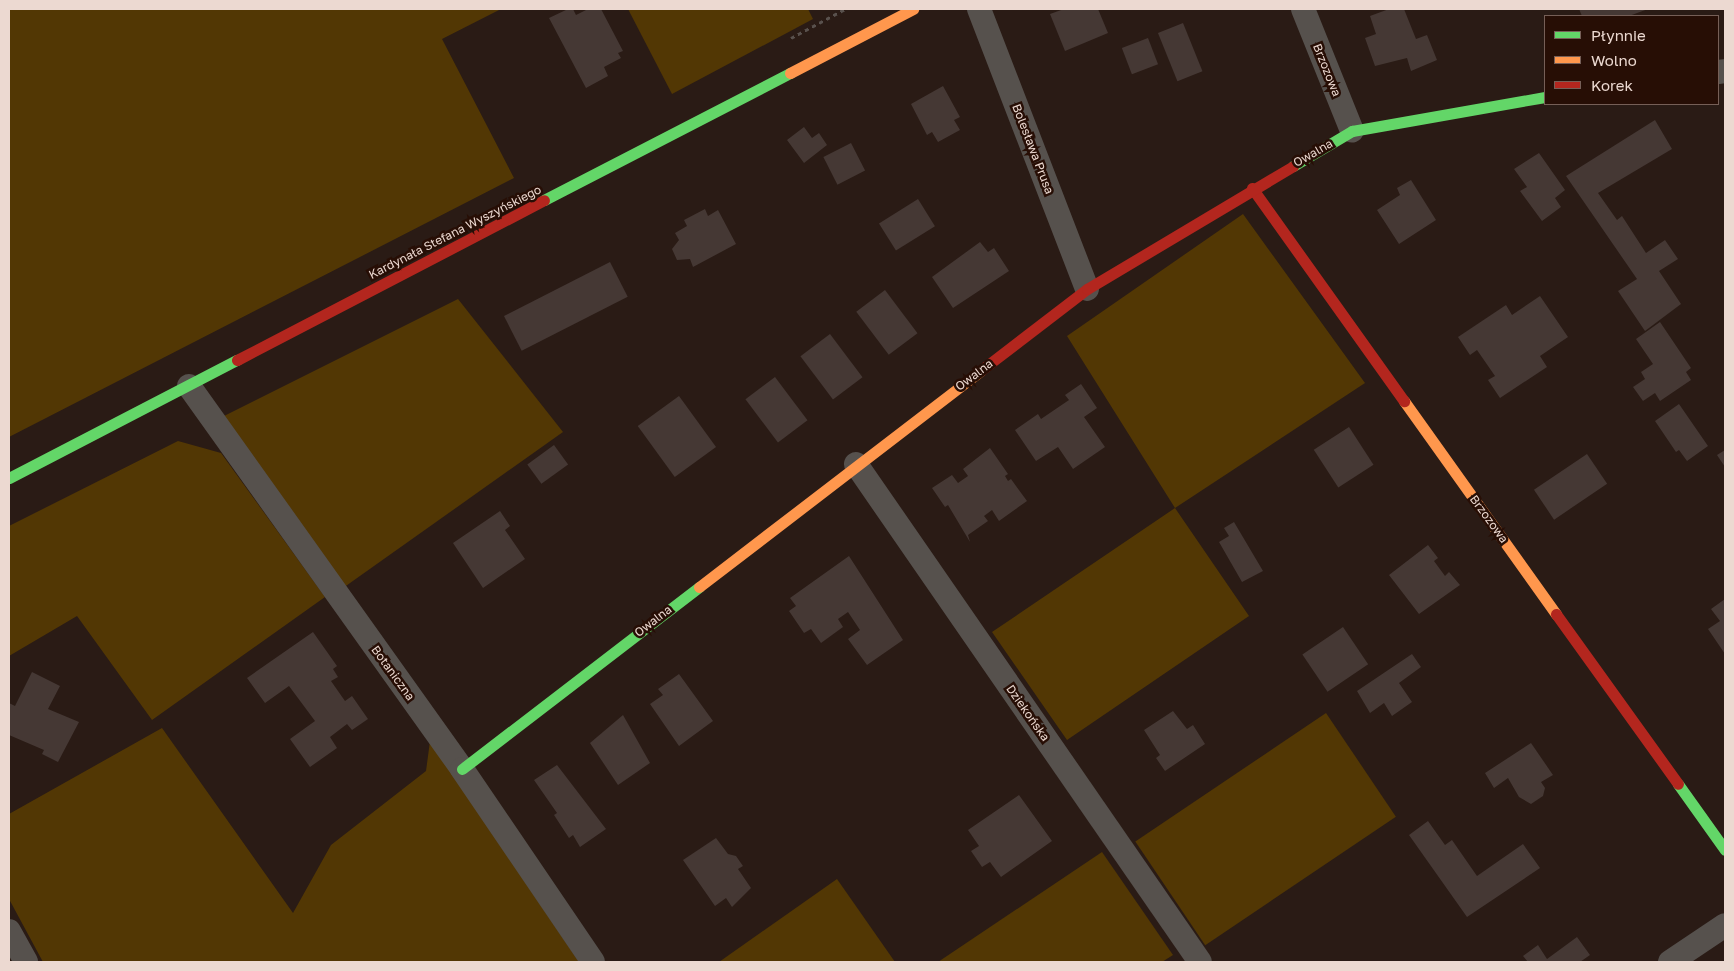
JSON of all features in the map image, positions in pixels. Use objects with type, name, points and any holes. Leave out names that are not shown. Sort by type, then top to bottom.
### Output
[{"type":"street","name":"Kardynała Stefana Wyszyńskiego","points":[[9,478],[913,9]]},
{"type":"street","name":"Bolesława Prusa","points":[[979,9],[1086,290]]},
{"type":"street","name":"Brzozowa","points":[[1303,9],[1352,131]]},
{"type":"street","name":"Owalna","points":[[462,769],[856,464],[1086,290],[1252,188],[1352,131],[1544,97]]},
{"type":"street","name":"Brzozowa","points":[[1252,188],[1725,850]]},
{"type":"street","name":"Botaniczna","points":[[189,386],[462,769],[593,962]]},
{"type":"street","name":"Dziekońska","points":[[856,464],[1200,962]]},
{"type":"street","points":[[1670,962],[1725,925]]},
{"type":"street","points":[[9,931],[26,962]]},
{"type":"shaded area","points":[[9,9],[501,9],[442,39],[514,178],[9,437]]},
{"type":"shaded area","points":[[628,9],[808,9],[813,19],[672,94]]},
{"type":"shaded area","points":[[1243,214],[1365,383],[1175,508],[1067,336]]},
{"type":"shaded area","points":[[458,299],[563,432],[343,588],[220,418]]},
{"type":"shaded area","points":[[178,441],[221,453],[325,597],[152,720],[77,616],[9,656],[9,526]]},
{"type":"shaded area","points":[[1175,508],[1249,616],[1067,740],[992,632]]},
{"type":"shaded area","points":[[1326,713],[1396,817],[1205,945],[1135,842]]},
{"type":"shaded area","points":[[162,728],[293,913],[331,845],[426,771],[430,741],[579,962],[43,962],[9,899],[9,814]]},
{"type":"shaded area","points":[[1102,852],[1173,955],[1162,962],[938,962]]},
{"type":"shaded area","points":[[837,879],[895,962],[719,962]]},
{"type":"building","points":[[568,9],[573,9],[576,15],[588,9],[601,9],[623,51],[618,53],[621,58],[604,67],[608,76],[586,88],[549,18]]},
{"type":"building","points":[[1064,9],[1098,9],[1108,33],[1065,51],[1050,14]]},
{"type":"building","points":[[1389,9],[1404,9],[1416,39],[1427,35],[1437,60],[1411,71],[1407,58],[1375,66],[1365,38],[1376,34],[1370,16]]},
{"type":"building","points":[[1579,9],[1648,9],[1632,15],[1582,15]]},
{"type":"building","points":[[1183,23],[1202,71],[1177,81],[1158,33]]},
{"type":"building","points":[[1148,38],[1158,64],[1132,74],[1122,48]]},
{"type":"building","points":[[943,86],[960,117],[954,120],[960,130],[938,142],[932,132],[927,135],[911,104]]},
{"type":"building","points":[[1655,120],[1672,149],[1598,193],[1617,220],[1622,216],[1646,253],[1665,240],[1678,259],[1659,271],[1681,304],[1645,331],[1618,291],[1637,279],[1566,176]]},
{"type":"building","points":[[804,127],[812,138],[819,133],[827,145],[804,163],[787,140]]},
{"type":"building","points":[[851,143],[865,171],[837,185],[823,157]]},
{"type":"building","points":[[1539,153],[1565,190],[1555,198],[1561,207],[1542,221],[1520,191],[1527,187],[1514,169]]},
{"type":"building","points":[[1411,180],[1436,220],[1399,244],[1377,210],[1400,195],[1397,188]]},
{"type":"building","points":[[918,199],[935,226],[896,251],[879,223]]},
{"type":"building","points":[[705,209],[708,216],[718,210],[736,244],[693,267],[690,259],[677,260],[672,249],[679,240],[675,233],[687,226],[684,220]]},
{"type":"building","points":[[980,242],[988,252],[994,248],[1009,271],[953,308],[932,277]]},
{"type":"building","points":[[610,262],[628,297],[522,351],[504,316]]},
{"type":"building","points":[[885,290],[917,333],[889,355],[856,312]]},
{"type":"building","points":[[1540,296],[1568,337],[1540,356],[1547,367],[1500,398],[1488,380],[1495,376],[1477,350],[1470,355],[1458,337],[1506,305],[1512,315]]},
{"type":"building","points":[[1660,322],[1691,368],[1686,372],[1691,380],[1660,401],[1655,393],[1643,401],[1633,387],[1645,379],[1641,372],[1653,364],[1636,339]]},
{"type":"building","points":[[830,334],[862,377],[833,399],[800,356]]},
{"type":"building","points":[[775,377],[807,420],[778,442],[745,399]]},
{"type":"building","points":[[1081,384],[1097,408],[1084,417],[1105,447],[1073,469],[1058,447],[1036,461],[1015,430],[1038,414],[1041,419],[1069,400],[1065,395]]},
{"type":"building","points":[[679,396],[716,447],[675,477],[638,426]]},
{"type":"building","points":[[1679,404],[1708,446],[1687,461],[1679,450],[1676,452],[1655,421]]},
{"type":"building","points":[[1349,427],[1374,465],[1338,488],[1314,450]]},
{"type":"building","points":[[554,445],[568,464],[541,484],[527,464]]},
{"type":"building","points":[[990,448],[1008,474],[1005,476],[1008,481],[1011,479],[1027,501],[999,521],[992,510],[984,516],[988,521],[968,535],[970,542],[948,505],[945,507],[932,488],[952,475],[958,483],[968,476],[963,469]]},
{"type":"building","points":[[1725,450],[1725,467],[1717,455]]},
{"type":"building","points":[[1587,454],[1607,484],[1554,520],[1534,490]]},
{"type":"building","points":[[500,511],[510,526],[505,530],[525,559],[483,588],[453,543]]},
{"type":"building","points":[[1234,522],[1263,571],[1242,582],[1219,542],[1229,536],[1224,528]]},
{"type":"building","points":[[1428,545],[1438,558],[1434,561],[1445,576],[1449,572],[1460,585],[1419,614],[1389,575]]},
{"type":"building","points":[[849,556],[903,640],[867,665],[848,639],[860,630],[848,612],[838,619],[843,627],[821,643],[811,629],[804,633],[789,611],[796,606],[790,598]]},
{"type":"building","points":[[1725,599],[1725,654],[1708,629],[1720,621],[1711,609]]},
{"type":"building","points":[[1343,627],[1368,664],[1328,692],[1302,654]]},
{"type":"building","points":[[313,632],[337,666],[333,669],[338,677],[331,681],[345,701],[352,696],[368,719],[352,730],[347,724],[330,737],[337,748],[310,767],[290,739],[315,721],[289,686],[265,703],[247,678]]},
{"type":"building","points":[[1412,654],[1421,667],[1399,683],[1412,702],[1392,716],[1384,703],[1370,713],[1357,691]]},
{"type":"building","points":[[32,672],[60,686],[48,709],[79,722],[58,762],[42,754],[44,750],[9,735],[9,703],[15,706]]},
{"type":"building","points":[[679,674],[713,721],[679,746],[650,704],[663,695],[658,689]]},
{"type":"building","points":[[1173,711],[1187,729],[1193,725],[1205,744],[1165,771],[1156,758],[1160,755],[1144,730]]},
{"type":"building","points":[[623,715],[650,763],[618,785],[590,743]]},
{"type":"building","points":[[1531,743],[1553,775],[1541,782],[1545,788],[1543,796],[1531,804],[1519,797],[1508,778],[1494,788],[1485,773]]},
{"type":"building","points":[[557,765],[606,829],[580,847],[573,835],[569,838],[554,815],[557,813],[534,780]]},
{"type":"building","points":[[1019,795],[1052,841],[1001,877],[990,862],[982,867],[971,851],[979,846],[968,830]]},
{"type":"building","points":[[1428,821],[1445,845],[1452,840],[1477,876],[1523,844],[1540,868],[1467,917],[1409,835]]},
{"type":"building","points":[[716,838],[728,854],[736,856],[743,866],[738,869],[751,888],[732,907],[726,898],[715,906],[683,860]]},
{"type":"building","points":[[1577,937],[1590,955],[1580,962],[1528,962],[1523,956],[1538,945],[1547,959]]},
{"type":"traffic: fast","points":[[544,200],[790,73]]},
{"type":"traffic: fast","points":[[1293,166],[1352,131],[1544,97]]},
{"type":"traffic: fast","points":[[9,478],[237,360]]},
{"type":"traffic: fast","points":[[462,769],[699,587]]},
{"type":"traffic: fast","points":[[1678,784],[1725,850]]},
{"type":"traffic: slow","points":[[790,73],[913,9]]},
{"type":"traffic: slow","points":[[699,587],[980,371]]},
{"type":"traffic: slow","points":[[1404,401],[1556,614]]},
{"type":"traffic: jam","points":[[980,371],[1087,289],[1293,166]]},
{"type":"traffic: jam","points":[[1252,188],[1404,401]]},
{"type":"traffic: jam","points":[[237,360],[544,200]]},
{"type":"traffic: jam","points":[[1556,614],[1678,784]]}]
